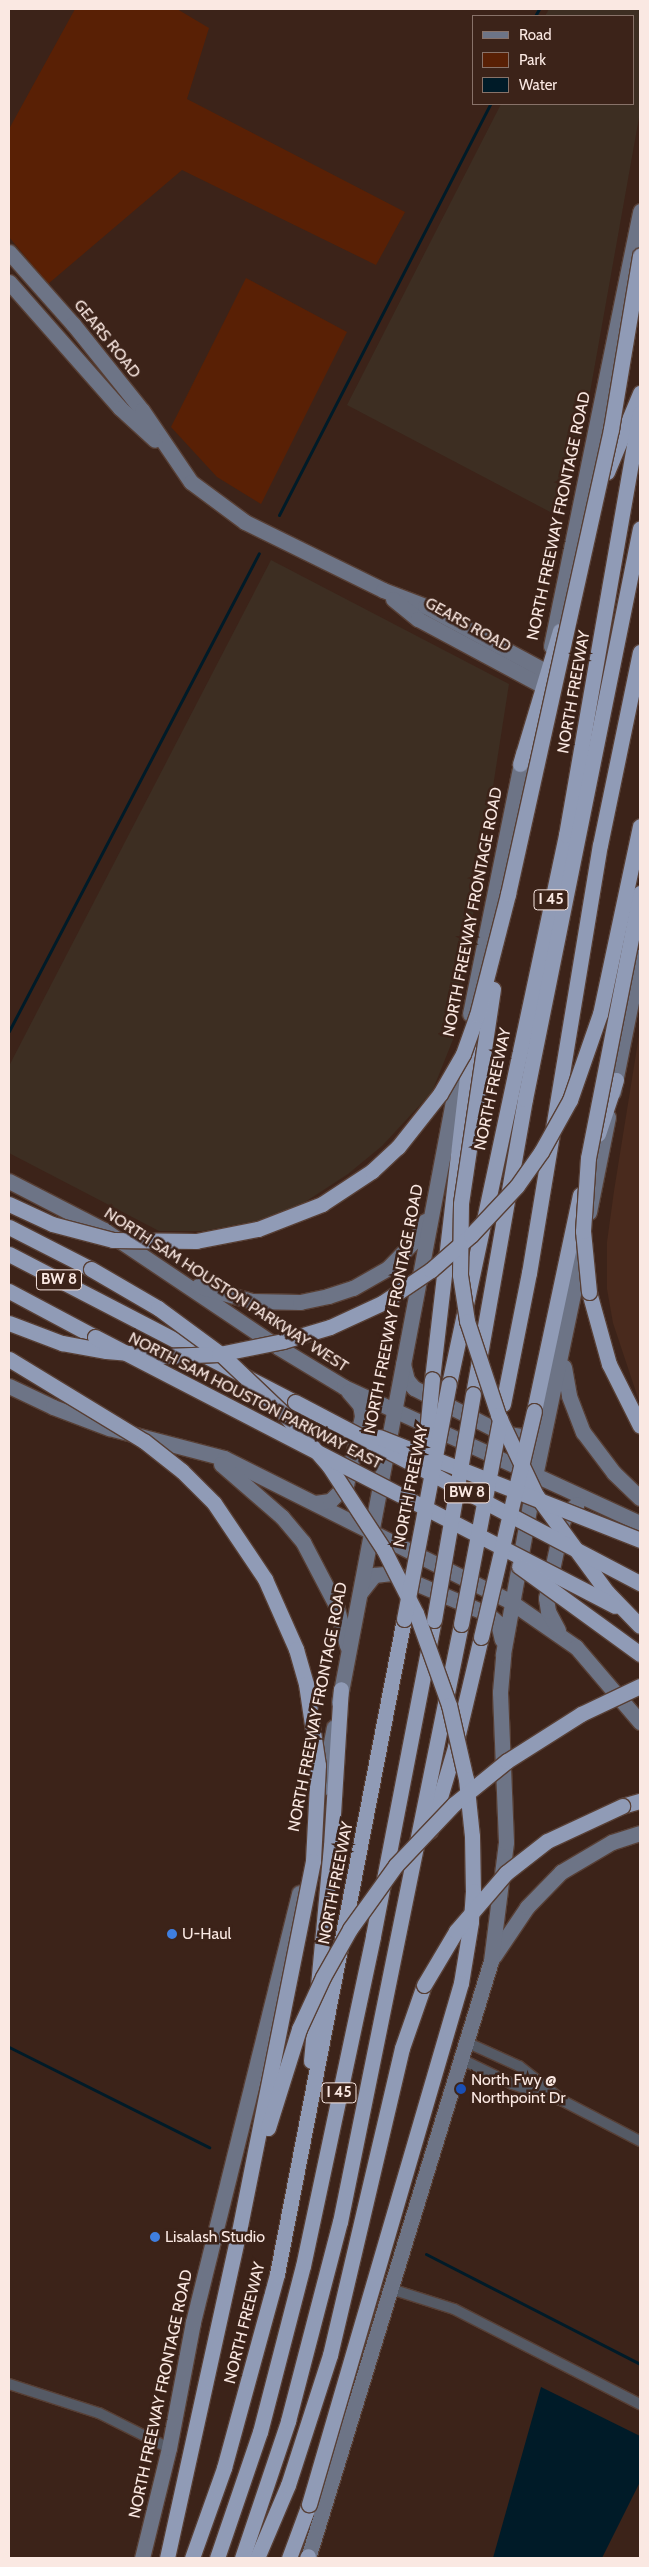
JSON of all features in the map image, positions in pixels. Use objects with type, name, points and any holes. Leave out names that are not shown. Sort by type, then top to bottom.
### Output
[{"type":"highway","points":[[9,1204],[83,1234],[113,1240],[174,1243],[258,1230],[290,1219],[339,1194],[398,1147],[422,1120],[455,1069],[477,1015],[508,894],[611,429],[640,255]]},
{"type":"highway","points":[[520,764],[612,458],[640,393]]},
{"type":"highway","name":"NORTH FREEWAY","points":[[192,2558],[224,2468],[277,2274],[449,1384],[566,834],[640,413]]},
{"type":"highway","name":"NORTH FREEWAY","points":[[217,2558],[260,2432],[303,2266],[374,1936],[434,1620],[525,1099],[640,528]]},
{"type":"highway","name":"I 45","points":[[242,2558],[288,2421],[326,2280],[402,1928],[528,1273],[600,845],[640,652]]},
{"type":"highway","points":[[9,1323],[62,1342],[106,1351],[166,1356],[219,1354],[283,1341],[338,1324],[382,1303],[431,1270],[471,1235],[517,1186],[541,1152],[570,1100],[600,1014],[640,826]]},
{"type":"highway","points":[[640,893],[594,1120],[582,1231],[589,1292],[598,1333],[609,1364],[640,1426]]},
{"type":"highway","points":[[508,894],[461,1204],[460,1275],[467,1321],[498,1415],[536,1495],[607,1592],[640,1626]]},
{"type":"highway","points":[[418,1542],[432,1379],[476,988]]},
{"type":"highway","points":[[402,1928],[455,1747],[534,1411],[584,1178],[616,1080]]},
{"type":"highway","points":[[9,1227],[114,1282],[178,1321],[237,1368],[300,1432],[352,1497],[394,1569],[438,1670],[460,1746],[470,1810],[474,1860],[467,1955],[432,2085],[309,2504],[289,2558]]},
{"type":"highway","name":"NORTH SAM HOUSTON PARKWAY EAST","points":[[9,1254],[640,1583]]},
{"type":"highway","name":"NORTH SAM HOUSTON PARKWAY EAST","points":[[9,1292],[640,1619]]},
{"type":"highway","points":[[9,1359],[144,1441],[182,1471],[214,1503],[265,1579],[286,1623],[306,1684],[318,1765],[313,1861],[238,2235]]},
{"type":"highway","points":[[295,1402],[640,1540]]},
{"type":"highway","points":[[433,1512],[536,1577],[640,1654]]},
{"type":"highway","points":[[167,2558],[238,2235],[299,2030],[335,1954],[380,1886],[416,1843],[471,1788],[554,1730],[640,1686]]},
{"type":"highway","points":[[302,2152],[331,1846],[341,1689]]},
{"type":"highway","points":[[257,2558],[288,2485],[320,2387],[360,2236],[402,2048],[424,1985],[456,1931],[483,1896],[517,1863],[547,1841],[575,1825],[640,1801]]},
{"type":"main road","name":"NORTH FREEWAY FRONTAGE ROAD","points":[[142,2558],[169,2448],[193,2322],[287,1947],[341,1689],[392,1410],[520,764],[543,678],[640,211]]},
{"type":"main road","name":"GEARS ROAD","points":[[9,252],[72,324],[142,410],[191,482],[245,522],[383,590],[425,606],[543,678]]},
{"type":"main road","name":"GEARS ROAD","points":[[9,282],[120,408],[171,455]]},
{"type":"main road","points":[[58,337],[72,324]]},
{"type":"main road","points":[[308,2557],[491,1961],[506,1842],[500,1692],[510,1602],[535,1476],[563,1354],[640,956]]},
{"type":"main road","name":"NORTH SAM HOUSTON PARKWAY WEST","points":[[9,1181],[104,1230],[270,1342],[344,1387],[535,1476]]},
{"type":"main road","points":[[177,1278],[252,1302],[300,1302],[328,1296],[353,1288],[388,1268],[414,1240],[432,1204]]},
{"type":"main road","points":[[563,1354],[569,1396],[583,1432],[614,1473],[640,1498]]},
{"type":"main road","points":[[402,1360],[408,1380],[414,1388],[502,1433],[522,1436],[543,1423],[551,1411]]},
{"type":"main road","points":[[9,1386],[53,1408],[109,1428],[202,1450],[370,1530],[510,1602],[562,1636],[591,1661],[640,1722]]},
{"type":"main road","points":[[315,1503],[330,1501],[346,1485],[362,1416],[354,1396],[344,1387]]},
{"type":"main road","points":[[202,1450],[260,1496],[303,1542],[336,1605],[348,1650]]},
{"type":"main road","points":[[535,1476],[640,1523]]},
{"type":"main road","points":[[562,1636],[552,1621],[546,1598],[566,1515],[580,1503],[591,1501]]},
{"type":"main road","points":[[357,1599],[374,1575],[392,1574],[488,1614],[500,1630],[503,1654]]},
{"type":"main road","points":[[491,1961],[527,1907],[561,1872],[612,1842],[640,1833]]},
{"type":"street","points":[[466,2042],[519,2066],[563,2101]]},
{"type":"street","points":[[461,2059],[512,2084],[563,2101],[640,2141]]},
{"type":"street","points":[[391,2289],[454,2309],[640,2404]]},
{"type":"street","points":[[9,2384],[100,2413],[169,2448]]},
{"type":"shaded area","points":[[549,9],[640,9],[640,112],[579,454],[572,451],[554,514],[347,405],[500,105],[634,105],[634,15],[546,15]]},
{"type":"shaded area","points":[[271,560],[509,684],[454,1037],[432,1092],[382,1146],[348,1174],[302,1204],[257,1221],[203,1231],[159,1231],[9,1153],[9,1066]]},
{"type":"shaded area","points":[[640,1029],[640,1404],[613,1323],[607,1289],[607,1242]]},
{"type":"green space","points":[[75,9],[177,9],[209,28],[187,99],[405,212],[376,265],[182,170],[48,284],[9,237],[9,129]]},
{"type":"green space","points":[[246,278],[347,332],[261,504],[217,477],[171,427]]},
{"type":"water","points":[[541,2387],[640,2436],[640,2482],[602,2558],[493,2558]]},
{"type":"waterway","points":[[536,15],[539,9]]},
{"type":"waterway","points":[[279,515],[489,105]]},
{"type":"waterway","points":[[9,1031],[259,553]]},
{"type":"waterway","points":[[9,2047],[209,2147]]},
{"type":"waterway","points":[[426,2254],[640,2364]]},
{"type":"place","name":"U-Haul","points":[[172,1934]]},
{"type":"place","name":"North Fwy @ Northpoint Dr","points":[[461,2089]]},
{"type":"place","name":"Lisalash Studio","points":[[155,2237]]}]
